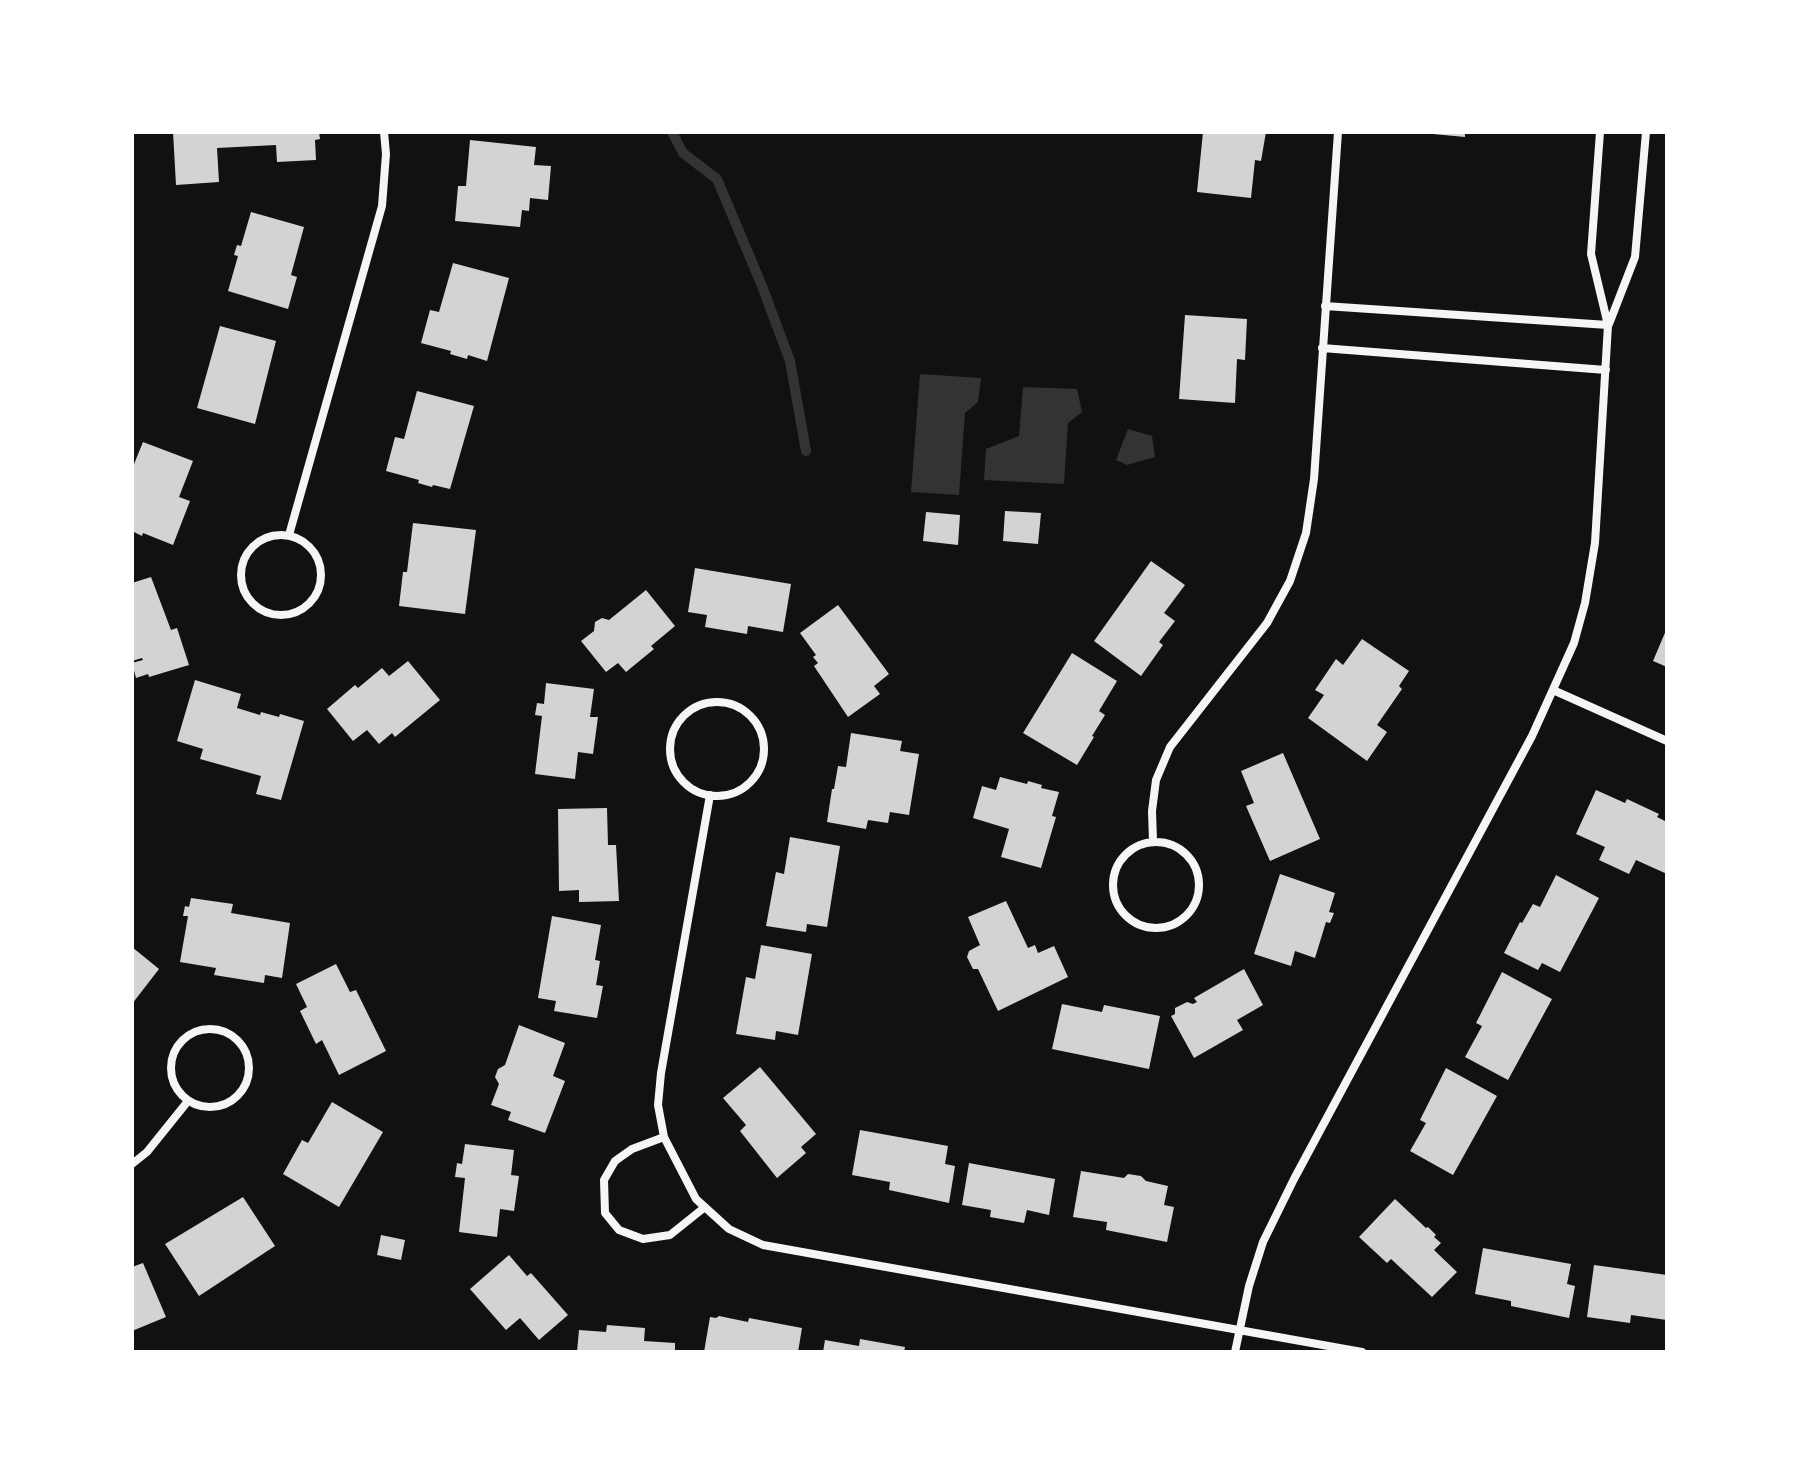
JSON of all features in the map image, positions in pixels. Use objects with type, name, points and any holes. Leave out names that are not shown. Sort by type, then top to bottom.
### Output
[{"type":"street","points":[[289,535],[382,206],[386,154],[384,132]]},
{"type":"street","points":[[1153,841],[1152,811],[1156,780],[1170,747],[1267,623],[1290,581],[1306,533],[1314,479],[1338,132]]},
{"type":"street","points":[[1235,1352],[1249,1286],[1263,1242],[1532,736],[1574,643],[1585,603],[1595,543],[1606,370],[1608,325],[1591,254],[1600,132]]},
{"type":"street","points":[[1608,325],[1635,257],[1646,132]]},
{"type":"street","points":[[1325,306],[1608,325]]},
{"type":"street","points":[[1322,348],[1606,370]]},
{"type":"street","points":[[275,534],[289,535],[301,539],[319,559],[322,572],[320,585],[306,607],[294,613],[268,613],[247,596],[242,584],[244,558],[263,538],[275,534]]},
{"type":"street","points":[[1553,690],[1667,741]]},
{"type":"street","points":[[708,703],[724,703],[739,708],[752,718],[761,732],[764,748],[762,764],[754,778],[742,789],[726,795],[710,795],[684,783],[670,757],[670,742],[682,716],[708,703]]},
{"type":"street","points":[[710,795],[658,1105],[664,1137],[696,1199],[729,1229],[763,1245],[1362,1352]]},
{"type":"street","points":[[1153,841],[1167,842],[1190,857],[1197,868],[1200,882],[1199,895],[1185,918],[1158,928],[1129,920],[1113,894],[1112,880],[1117,865],[1126,853],[1153,841]]},
{"type":"street","points":[[211,1029],[235,1037],[244,1047],[250,1073],[238,1097],[214,1108],[188,1101],[173,1081],[171,1068],[179,1045],[188,1036],[211,1029]]},
{"type":"street","points":[[132,1164],[147,1152],[188,1101]]},
{"type":"street","points":[[664,1137],[632,1149],[615,1161],[604,1180],[605,1213],[619,1230],[643,1239],[670,1235],[705,1207]]},
{"type":"shaded area","points":[[920,374],[981,378],[978,402],[965,413],[959,495],[911,492]]},
{"type":"shaded area","points":[[1023,387],[1077,389],[1082,412],[1068,423],[1064,484],[984,480],[986,449],[1019,436]]},
{"type":"shaded area","points":[[1128,429],[1152,436],[1155,457],[1127,465],[1116,460]]},
{"type":"building","points":[[173,132],[319,132],[320,139],[315,140],[316,160],[277,162],[276,145],[217,148],[219,182],[176,185]]},
{"type":"building","points":[[1203,132],[1266,132],[1261,161],[1255,160],[1251,198],[1197,192]]},
{"type":"building","points":[[1465,132],[1465,137],[1433,134]]},
{"type":"building","points":[[470,140],[536,147],[534,165],[551,166],[548,200],[530,198],[529,211],[522,210],[520,227],[455,221],[458,186],[466,186]]},
{"type":"building","points":[[251,212],[304,227],[291,275],[297,277],[288,309],[228,291],[238,256],[234,255],[237,245],[241,246]]},
{"type":"building","points":[[453,263],[509,278],[487,361],[468,355],[467,359],[421,343],[430,310],[439,312]]},
{"type":"building","points":[[1185,315],[1247,319],[1245,360],[1237,359],[1235,403],[1179,399]]},
{"type":"building","points":[[220,326],[276,341],[255,424],[197,408]]},
{"type":"building","points":[[417,391],[474,406],[450,489],[432,487],[386,471],[395,437],[404,439]]},
{"type":"building","points":[[143,442],[193,461],[179,497],[190,501],[173,545],[132,531],[132,469]]},
{"type":"building","points":[[1005,511],[1041,513],[1038,544],[1003,541]]},
{"type":"building","points":[[926,512],[960,515],[958,545],[923,541]]},
{"type":"building","points":[[413,523],[476,530],[465,614],[399,606]]},
{"type":"building","points":[[1151,561],[1185,585],[1164,613],[1175,621],[1159,642],[1163,645],[1141,676],[1094,641]]},
{"type":"building","points":[[695,568],[791,584],[783,632],[748,626],[747,634],[705,627],[707,615],[688,612]]},
{"type":"building","points":[[151,577],[171,630],[177,628],[189,665],[136,678],[132,663],[143,660],[132,661],[132,583]]},
{"type":"building","points":[[646,590],[675,626],[626,672],[618,663],[606,672],[581,641],[594,631],[595,622],[602,618],[609,620]]},
{"type":"building","points":[[838,605],[889,674],[874,686],[880,694],[848,717],[814,666],[818,663],[813,657],[816,655],[800,633]]},
{"type":"building","points":[[1667,628],[1667,667],[1653,661]]},
{"type":"building","points":[[1362,639],[1409,671],[1399,686],[1402,689],[1377,725],[1387,732],[1367,761],[1308,718],[1324,695],[1315,690],[1336,659],[1343,665]]},
{"type":"building","points":[[1072,653],[1117,681],[1099,711],[1105,715],[1077,765],[1023,733]]},
{"type":"building","points":[[408,661],[440,700],[395,737],[392,733],[379,744],[367,730],[353,741],[327,709],[355,685],[358,688],[382,668],[389,676]]},
{"type":"building","points":[[195,680],[241,694],[237,708],[260,715],[261,712],[279,717],[280,714],[304,721],[281,800],[256,794],[261,776],[200,759],[203,749],[177,741]]},
{"type":"building","points":[[546,683],[594,689],[590,717],[598,717],[593,754],[578,752],[575,779],[535,774],[542,716],[535,715],[537,703],[544,704]]},
{"type":"building","points":[[851,733],[902,741],[900,751],[919,754],[909,815],[890,812],[888,823],[868,820],[866,829],[827,822],[838,766],[846,767]]},
{"type":"building","points":[[1283,753],[1320,839],[1270,861],[1246,806],[1254,803],[1241,771]]},
{"type":"building","points":[[1000,777],[1027,784],[1028,781],[1059,792],[1052,816],[1056,817],[1041,868],[1001,857],[1009,829],[973,818],[982,786],[996,790]]},
{"type":"building","points":[[1596,790],[1625,803],[1627,799],[1659,814],[1657,817],[1667,822],[1667,874],[1636,860],[1629,874],[1599,860],[1605,847],[1576,834]]},
{"type":"building","points":[[607,808],[608,845],[616,845],[619,901],[579,902],[579,890],[559,891],[558,809]]},
{"type":"building","points":[[790,837],[840,846],[827,927],[807,924],[806,932],[766,926],[776,872],[784,874]]},
{"type":"building","points":[[1280,874],[1335,893],[1329,912],[1334,913],[1330,923],[1326,922],[1315,958],[1295,951],[1291,966],[1254,954]]},
{"type":"building","points":[[1556,875],[1599,898],[1560,972],[1542,963],[1538,970],[1504,953],[1533,904],[1540,907]]},
{"type":"building","points":[[191,898],[233,904],[231,913],[290,923],[282,978],[265,975],[264,983],[214,975],[216,968],[180,962],[188,916],[183,916]]},
{"type":"building","points":[[1006,901],[1028,948],[1035,945],[1038,953],[1054,946],[1068,977],[998,1011],[978,969],[973,969],[967,957],[969,951],[980,945],[968,917]]},
{"type":"building","points":[[552,916],[601,925],[595,960],[600,961],[596,985],[603,986],[597,1018],[554,1011],[556,1001],[538,998]]},
{"type":"building","points":[[761,945],[812,954],[798,1035],[776,1031],[775,1040],[736,1034],[746,977],[755,979]]},
{"type":"building","points":[[132,947],[159,969],[132,1004]]},
{"type":"building","points":[[336,964],[350,992],[356,990],[386,1051],[339,1075],[322,1040],[316,1044],[300,1011],[307,1007],[296,984]]},
{"type":"building","points":[[1244,969],[1263,1005],[1237,1020],[1243,1030],[1194,1058],[1171,1016],[1175,1014],[1175,1008],[1187,1002],[1197,1002],[1194,998]]},
{"type":"building","points":[[1502,972],[1552,999],[1508,1080],[1465,1057],[1482,1026],[1476,1023]]},
{"type":"building","points":[[1062,1004],[1102,1012],[1104,1005],[1160,1016],[1149,1069],[1052,1049]]},
{"type":"building","points":[[519,1025],[565,1043],[553,1076],[565,1081],[545,1133],[508,1120],[511,1112],[491,1105],[499,1084],[495,1077],[498,1069],[505,1065]]},
{"type":"building","points":[[760,1067],[816,1134],[801,1147],[806,1153],[777,1178],[740,1131],[746,1125],[723,1098]]},
{"type":"building","points":[[1446,1068],[1497,1096],[1453,1175],[1410,1151],[1426,1123],[1420,1120]]},
{"type":"building","points":[[332,1102],[383,1132],[339,1207],[283,1174],[302,1140],[308,1143]]},
{"type":"building","points":[[860,1130],[948,1146],[945,1164],[955,1166],[949,1203],[889,1190],[890,1182],[852,1175]]},
{"type":"building","points":[[465,1144],[514,1150],[511,1175],[519,1176],[514,1211],[500,1209],[497,1237],[459,1232],[465,1178],[455,1177],[457,1163],[462,1164]]},
{"type":"building","points":[[969,1163],[1055,1179],[1049,1215],[1027,1210],[1024,1223],[990,1217],[991,1210],[962,1205]]},
{"type":"building","points":[[1081,1171],[1124,1178],[1128,1174],[1141,1176],[1146,1181],[1168,1186],[1164,1205],[1174,1207],[1167,1242],[1106,1230],[1107,1222],[1073,1217]]},
{"type":"building","points":[[243,1197],[275,1246],[199,1296],[165,1244]]},
{"type":"building","points":[[1395,1199],[1436,1235],[1434,1237],[1441,1243],[1434,1250],[1457,1272],[1432,1297],[1391,1259],[1387,1263],[1359,1237]]},
{"type":"building","points":[[381,1235],[405,1240],[401,1260],[377,1255]]},
{"type":"building","points":[[1483,1248],[1571,1264],[1567,1284],[1575,1286],[1569,1318],[1511,1306],[1511,1301],[1475,1294]]},
{"type":"building","points":[[509,1255],[527,1276],[531,1273],[568,1315],[539,1340],[520,1318],[506,1330],[470,1289]]},
{"type":"building","points":[[143,1263],[166,1317],[132,1331],[132,1267]]},
{"type":"building","points":[[1594,1265],[1667,1275],[1667,1320],[1631,1315],[1630,1323],[1587,1317]]},
{"type":"building","points":[[710,1317],[802,1328],[798,1352],[704,1352]]},
{"type":"building","points":[[607,1325],[645,1328],[644,1341],[675,1343],[675,1352],[577,1352],[579,1330],[606,1332]]},
{"type":"building","points":[[860,1339],[905,1347],[904,1352],[823,1352],[825,1340],[859,1346]]},
{"type":"waterway","points":[[672,132],[683,153],[717,179],[762,286],[790,361],[806,451]]}]
